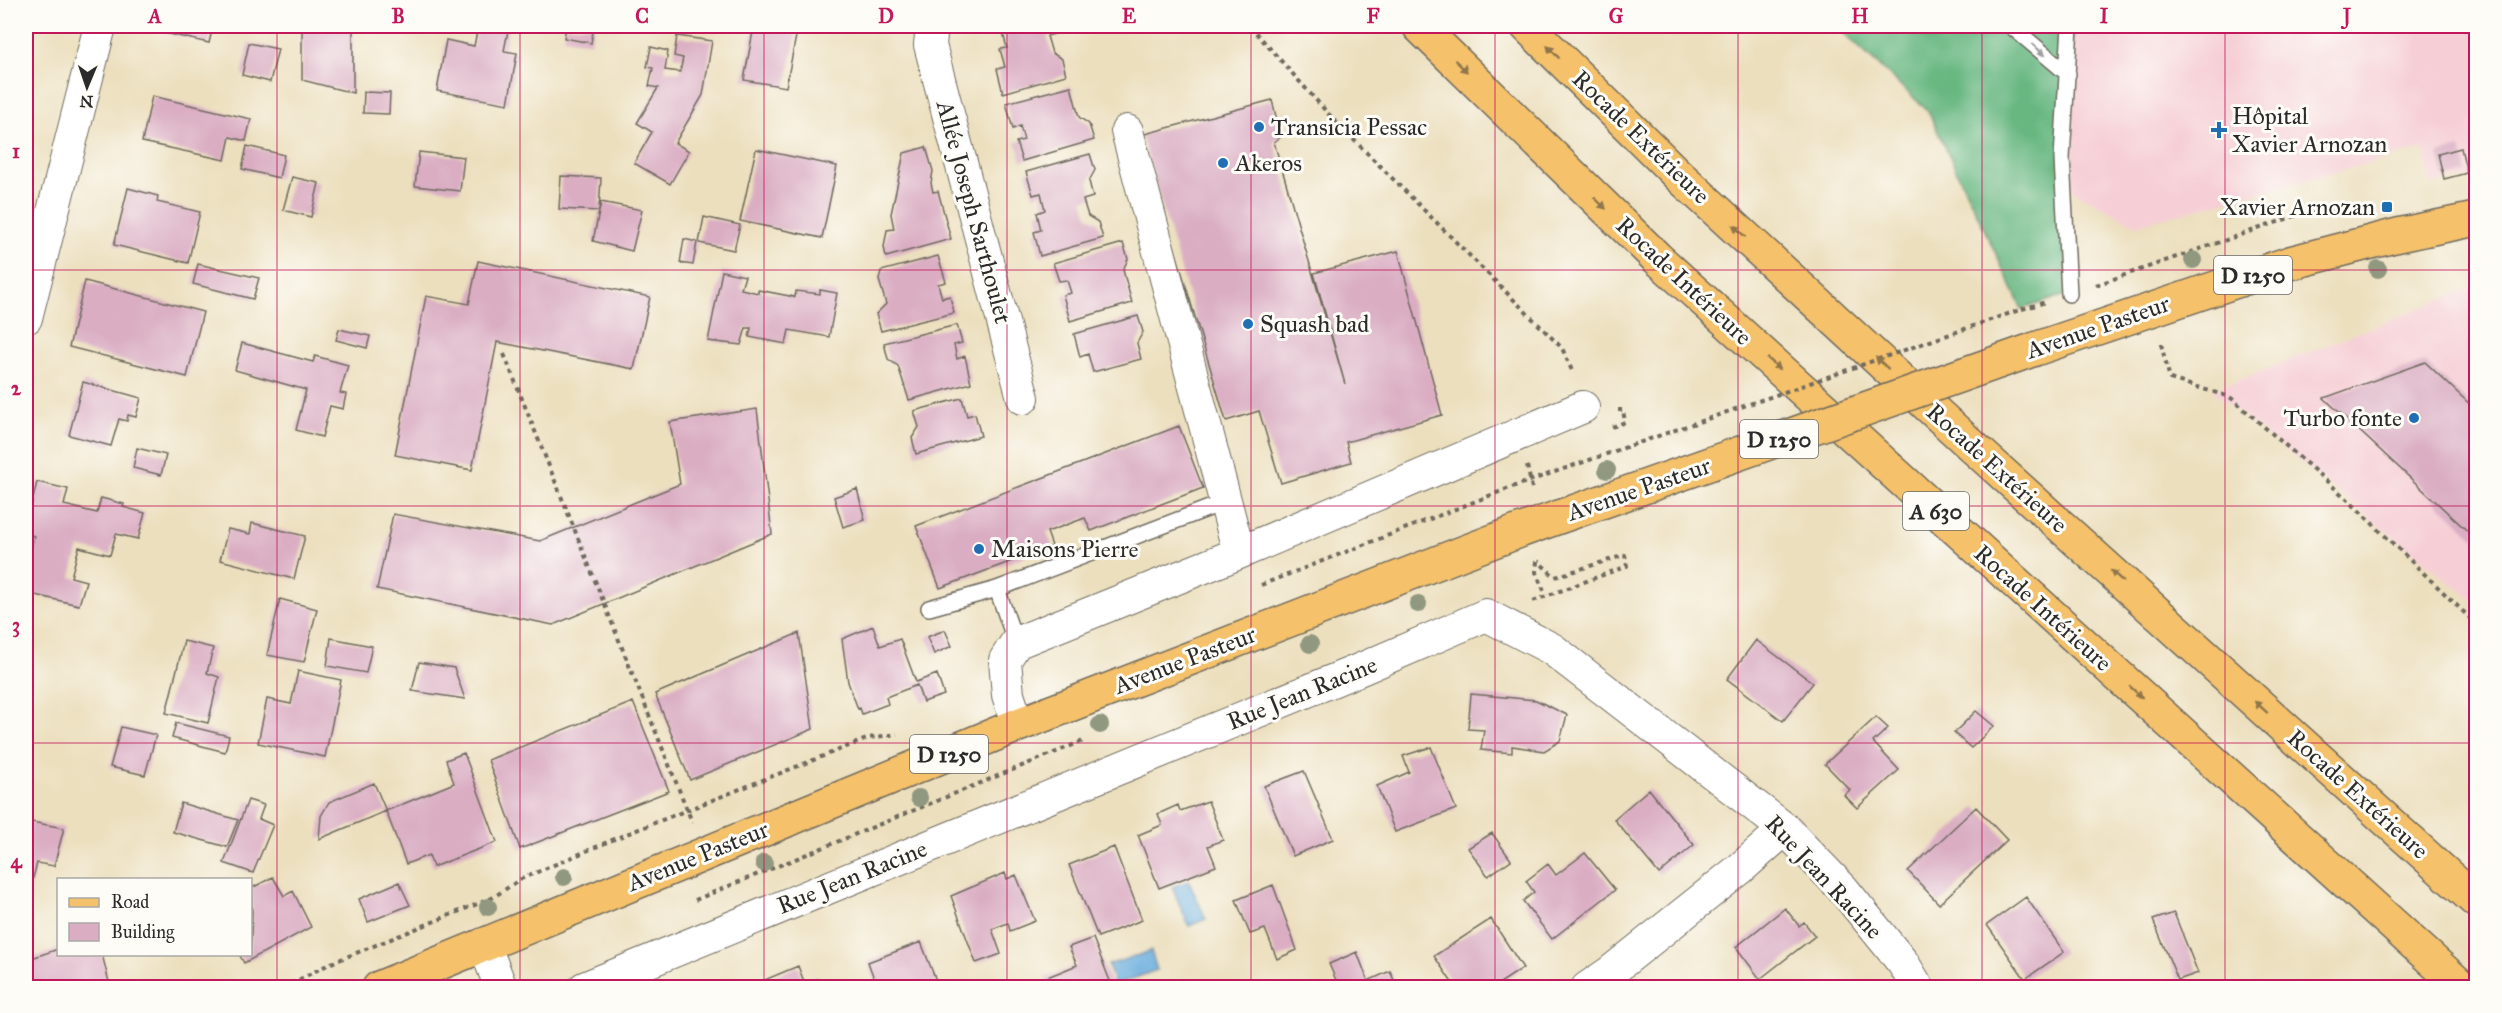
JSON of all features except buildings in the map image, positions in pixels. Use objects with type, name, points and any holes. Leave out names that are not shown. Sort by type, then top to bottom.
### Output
[{"type":"main road","name":"Rocade Intérieure","points":[[1419,26],[1657,258],[2463,987]]},
{"type":"main road","name":"Rocade Extérieure","points":[[1527,26],[1677,174],[1885,366],[2476,901]]},
{"type":"main road","name":"Avenue Pasteur","points":[[379,987],[1018,725],[1522,530],[2151,308],[2290,263],[2398,235],[2476,219]]},
{"type":"street","points":[[26,318],[100,26]]},
{"type":"street","name":"Allée Joseph Sarthoulet","points":[[932,26],[930,45],[1023,398]]},
{"type":"street","points":[[1127,131],[1239,553]]},
{"type":"street","points":[[1018,725],[1008,695],[1005,660],[1017,643],[1239,553],[1583,407]]},
{"type":"street","name":"Rue Jean Racine","points":[[584,987],[1361,669],[1486,615],[1552,649],[1785,829],[1842,889],[1903,963],[1918,987]]},
{"type":"street","points":[[1587,987],[1609,973],[1741,868],[1785,829]]},
{"type":"street","points":[[484,944],[501,987]]},
{"type":"lane","points":[[2011,26],[2067,74]]},
{"type":"lane","points":[[2070,26],[2062,158],[2070,294]]},
{"type":"lane","points":[[929,608],[997,589],[1225,502]]},
{"type":"lane","points":[[997,589],[1017,643]]},
{"type":"path","points":[[1250,26],[1333,119],[1562,348],[1577,383],[1583,407]]},
{"type":"path","points":[[2151,308],[2170,379],[2230,397],[2346,498],[2476,624]]},
{"type":"path","points":[[1260,585],[1512,487],[2022,309]]},
{"type":"path","points":[[504,354],[704,853]]},
{"type":"path","points":[[1519,631],[1533,599],[1627,566],[1625,555],[1555,577],[1538,561]]},
{"type":"path","points":[[1527,565],[1538,561]]},
{"type":"path","points":[[1538,561],[1536,572],[1546,595]]},
{"type":"path","points":[[283,987],[329,964],[492,898],[521,879],[687,810],[869,738],[899,734]]},
{"type":"path","points":[[687,903],[1090,738]]},
{"type":"shaded area","name":"Hôpital Xavier Arnozan","points":[[1836,26],[2476,26],[2476,175],[2431,185],[2424,149],[2136,225],[1928,111]]},
{"type":"shaded area","points":[[2476,286],[2476,603],[2212,391]]},
{"type":"green space","points":[[1836,26],[2073,26],[2064,194],[2069,294],[2022,309],[1928,111]]},
{"type":"water","points":[[1189,881],[1206,919],[1189,926],[1172,887]]},
{"type":"water","points":[[1151,951],[1157,970],[1115,985],[1108,965]]},
{"type":"place","name":"Transicia Pessac","points":[[1259,127]]},
{"type":"place","name":"Hôpital Xavier Arnozan","points":[[2219,130]]},
{"type":"place","name":"Akeros","points":[[1223,163]]},
{"type":"place","name":"Xavier Arnozan","points":[[2387,207]]},
{"type":"place","name":"Squash bad","points":[[1248,324]]},
{"type":"place","name":"Turbo fonte","points":[[2414,418]]},
{"type":"place","name":"Maisons Pierre","points":[[979,549]]}]
